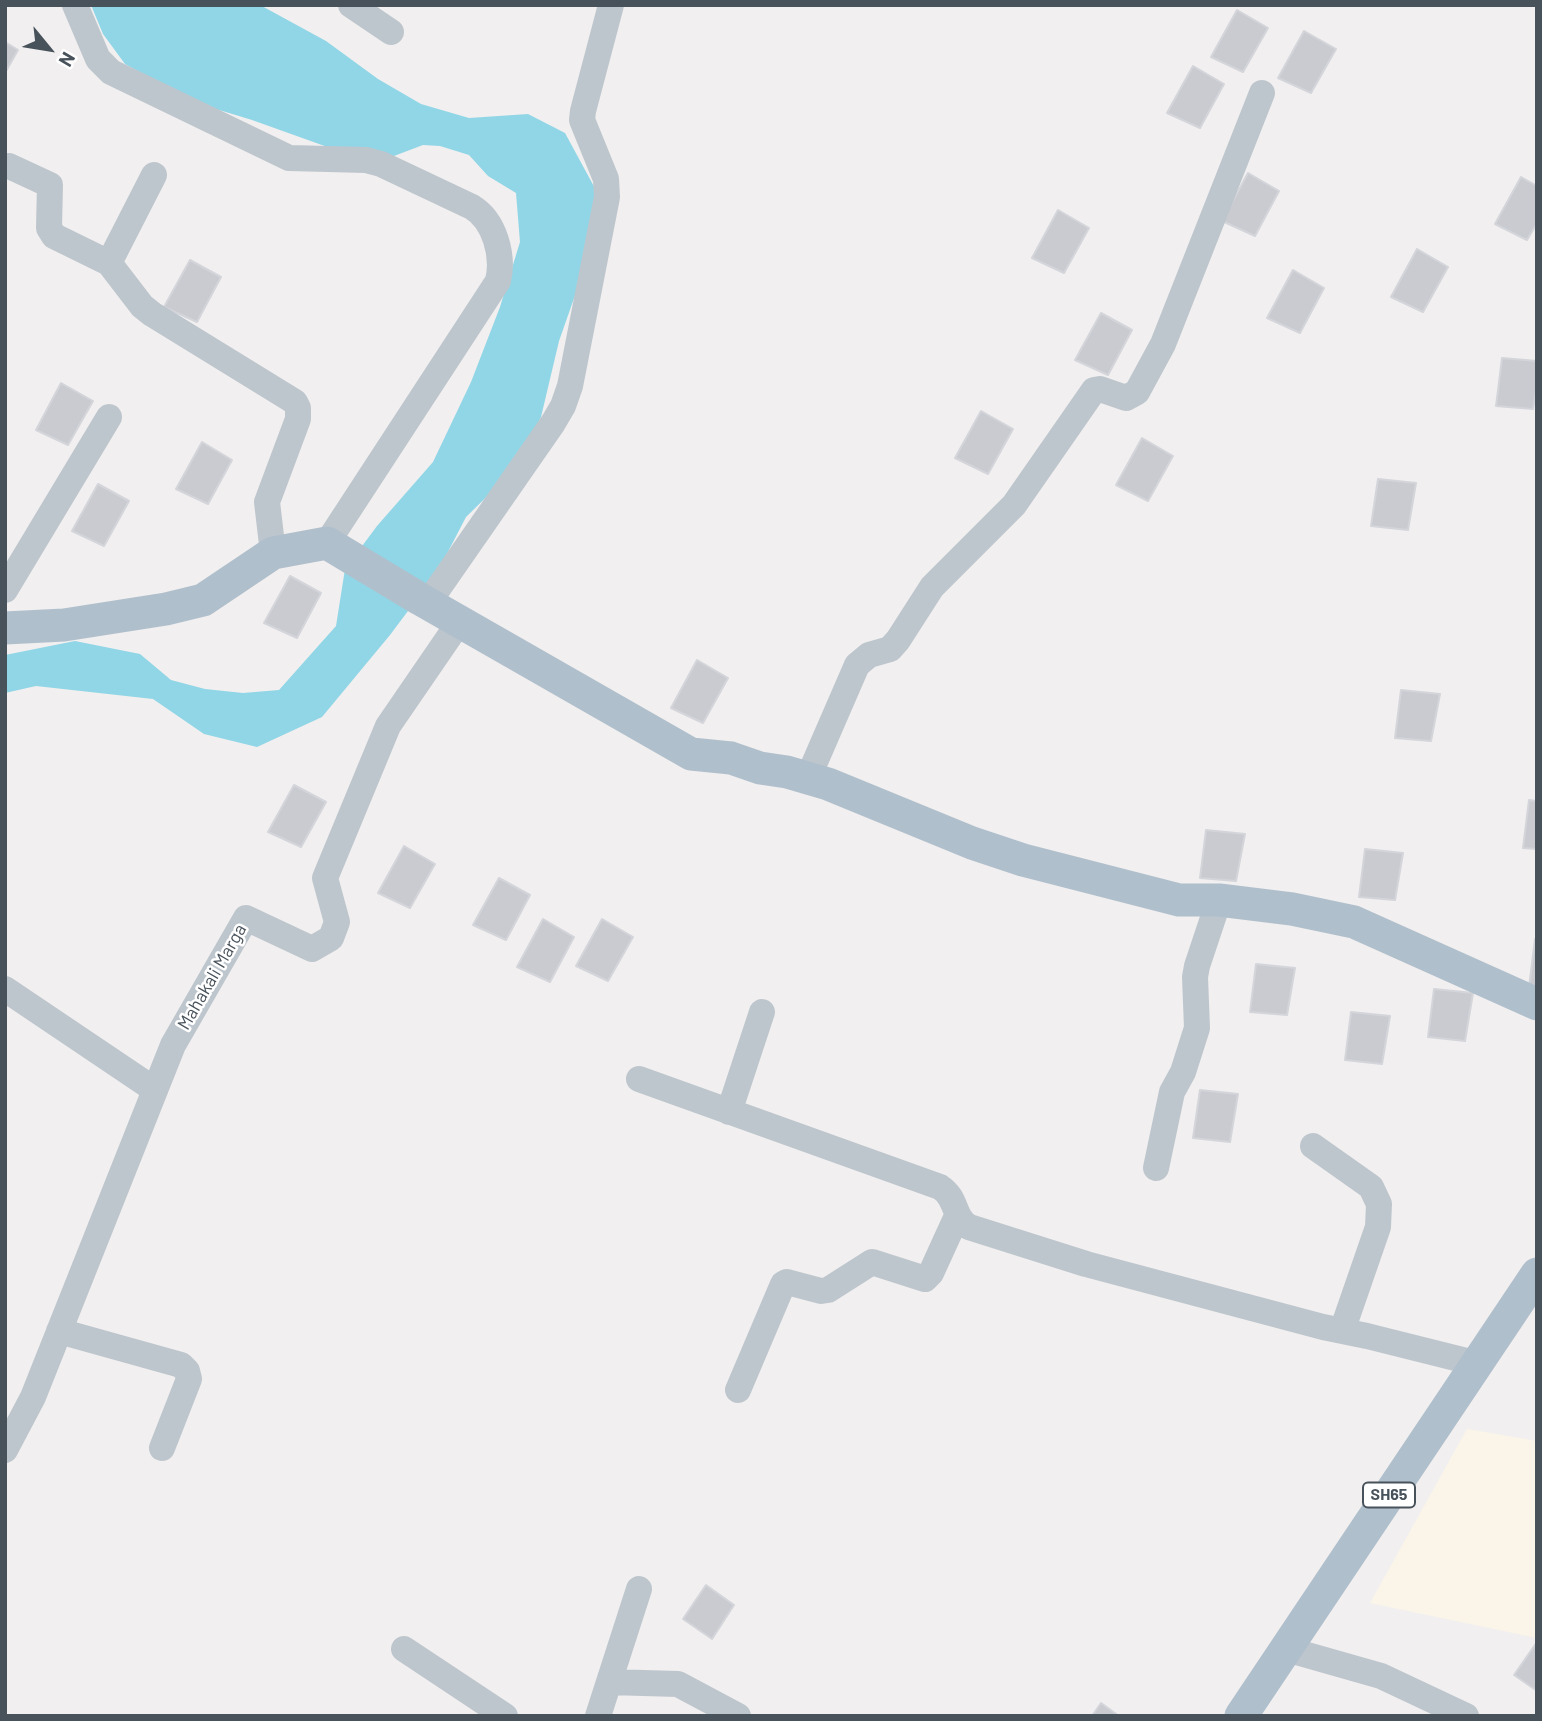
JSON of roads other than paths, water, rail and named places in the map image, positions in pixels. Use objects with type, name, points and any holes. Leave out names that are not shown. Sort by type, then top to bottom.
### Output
[{"type":"main road","points":[[5,628],[64,625],[166,610],[203,600],[273,553],[337,549],[691,754],[731,758],[760,768],[828,783],[972,843],[1023,860],[1179,900],[1219,900],[1292,909],[1354,922],[1537,1004]]},
{"type":"main road","name":"SH65","points":[[1241,1716],[1537,1274]]},
{"type":"street","points":[[75,5],[98,59],[111,72],[282,156],[296,159],[374,161],[472,207],[482,213],[489,223],[499,253],[501,267],[498,281],[337,549]]},
{"type":"street","points":[[351,5],[391,32]]},
{"type":"street","points":[[424,601],[553,424],[570,386],[607,197],[606,179],[586,132],[583,111],[611,5]]},
{"type":"street","points":[[808,778],[862,659],[890,649],[898,640],[932,587],[1014,505],[1094,390],[1100,388],[1126,398],[1137,392],[1163,344],[1262,93]]},
{"type":"street","points":[[9,166],[50,185],[50,233],[109,263],[142,306],[152,314],[295,402],[298,419],[267,502],[273,553]]},
{"type":"street","points":[[109,263],[154,175]]},
{"type":"street","points":[[5,590],[109,417]]},
{"type":"street","name":"Mahakali Marga","points":[[5,1450],[33,1397],[173,1045],[246,918],[312,949],[331,939],[337,922],[325,878],[388,726],[460,621]]},
{"type":"street","points":[[1156,1168],[1172,1092],[1183,1072],[1197,1028],[1195,977],[1219,900]]},
{"type":"street","points":[[5,989],[155,1090]]},
{"type":"street","points":[[729,1112],[762,1012]]},
{"type":"street","points":[[639,1079],[940,1187],[953,1199],[957,1216],[969,1227],[1086,1264],[1475,1363]]},
{"type":"street","points":[[1313,1146],[1371,1187],[1379,1204],[1378,1227],[1342,1331]]},
{"type":"street","points":[[738,1390],[783,1284],[787,1282],[821,1291],[828,1290],[872,1262],[925,1279],[931,1273],[957,1216]]},
{"type":"street","points":[[59,1331],[181,1365],[187,1371],[189,1379],[162,1448]]},
{"type":"street","points":[[598,1716],[639,1589]]},
{"type":"street","points":[[404,1649],[505,1716]]},
{"type":"street","points":[[1286,1649],[1381,1676],[1466,1716]]},
{"type":"street","points":[[609,1682],[678,1684],[738,1716]]},
{"type":"water","points":[[91,5],[260,5],[326,41],[378,79],[421,104],[469,118],[528,114],[565,133],[597,192],[585,267],[559,341],[541,417],[518,466],[466,517],[438,571],[390,635],[322,717],[257,747],[204,734],[153,699],[36,686],[5,693],[5,655],[75,641],[140,654],[171,680],[205,689],[243,693],[279,690],[336,626],[345,569],[377,526],[433,462],[471,382],[500,307],[520,242],[516,193],[488,176],[469,155],[440,146],[423,145],[386,159],[347,154],[193,102],[125,64],[103,34]]}]
